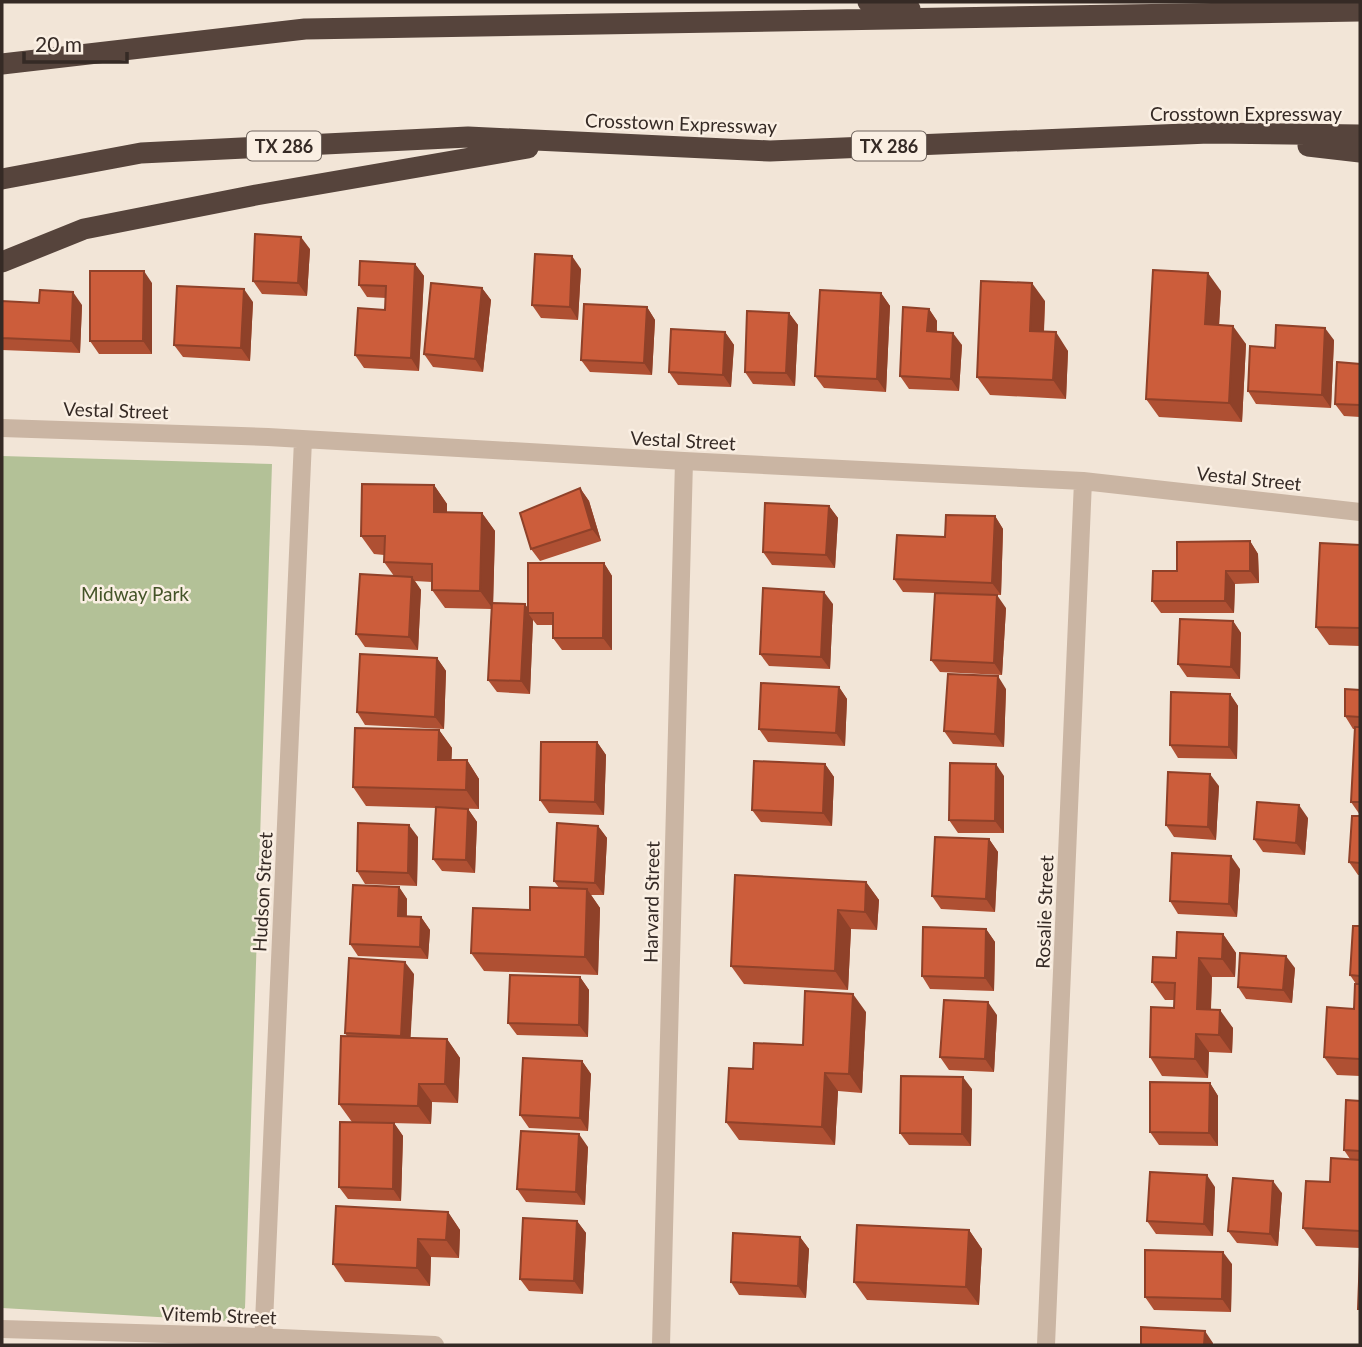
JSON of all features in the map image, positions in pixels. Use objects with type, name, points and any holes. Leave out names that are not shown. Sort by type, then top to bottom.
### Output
[{"type":"highway","points":[[867,2],[957,18]]},
{"type":"highway","points":[[2,64],[305,29],[1360,11]]},
{"type":"highway","points":[[1209,133],[1360,152]]},
{"type":"highway","name":"Crosstown Expressway","points":[[2,179],[141,153],[468,137],[771,151],[1209,133],[1360,135]]},
{"type":"highway","points":[[2,262],[85,229],[256,195],[568,141]]},
{"type":"street","name":"Vestal Street","points":[[2,428],[268,437],[1083,481],[1360,512]]},
{"type":"street","name":"Hudson Street","points":[[264,1341],[303,440]]},
{"type":"street","name":"Harvard Street","points":[[661,1345],[684,461]]},
{"type":"street","name":"Rosalie Street","points":[[1046,1345],[1083,481]]},
{"type":"street","name":"Vitemb Street","points":[[2,1329],[264,1341],[435,1345]]},
{"type":"green space","name":"Midway Park","points":[[2,456],[272,464],[245,1308],[227,1321],[2,1308]]},
{"type":"building","points":[[255,234],[301,237],[298,283],[253,281]]},
{"type":"building","points":[[535,254],[572,256],[570,307],[532,305]]},
{"type":"building","points":[[360,261],[415,264],[411,358],[355,355],[358,308],[385,310],[386,286],[359,285]]},
{"type":"building","points":[[1153,270],[1208,273],[1205,324],[1233,326],[1229,403],[1146,399]]},
{"type":"building","points":[[90,271],[144,271],[143,341],[90,341]]},
{"type":"building","points":[[981,281],[1032,283],[1030,331],[1056,332],[1053,380],[977,377]]},
{"type":"building","points":[[431,283],[482,288],[475,359],[424,354]]},
{"type":"building","points":[[177,286],[244,289],[241,348],[174,345]]},
{"type":"building","points":[[40,290],[73,292],[71,341],[2,338],[2,301],[39,303]]},
{"type":"building","points":[[820,290],[881,293],[877,379],[815,376]]},
{"type":"building","points":[[584,304],[647,307],[644,363],[581,360]]},
{"type":"building","points":[[903,307],[929,309],[927,331],[953,333],[951,379],[900,376]]},
{"type":"building","points":[[747,311],[789,313],[786,373],[745,372]]},
{"type":"building","points":[[1276,325],[1325,328],[1322,395],[1248,391],[1250,346],[1275,348]]},
{"type":"building","points":[[671,329],[725,332],[723,375],[669,372]]},
{"type":"building","points":[[1337,362],[1360,364],[1360,405],[1335,404]]},
{"type":"building","points":[[362,484],[434,485],[434,512],[482,513],[480,591],[432,590],[432,564],[384,562],[385,536],[361,536]]},
{"type":"building","points":[[580,488],[592,529],[531,549],[520,513]]},
{"type":"building","points":[[765,503],[829,506],[826,555],[763,552]]},
{"type":"building","points":[[946,515],[995,516],[992,583],[894,579],[897,535],[945,537]]},
{"type":"building","points":[[1250,541],[1250,571],[1226,571],[1225,601],[1152,601],[1153,571],[1177,571],[1177,542]]},
{"type":"building","points":[[1320,543],[1360,545],[1360,628],[1316,627]]},
{"type":"building","points":[[528,563],[604,563],[603,638],[553,638],[553,613],[528,613]]},
{"type":"building","points":[[360,574],[412,577],[409,637],[356,634]]},
{"type":"building","points":[[763,588],[824,592],[821,657],[760,654]]},
{"type":"building","points":[[935,593],[997,595],[994,663],[931,660]]},
{"type":"building","points":[[492,603],[525,604],[521,681],[488,680]]},
{"type":"building","points":[[1180,619],[1233,621],[1231,667],[1178,664]]},
{"type":"building","points":[[360,654],[437,658],[435,717],[357,712]]},
{"type":"building","points":[[948,674],[998,676],[995,734],[944,731]]},
{"type":"building","points":[[761,683],[839,687],[836,733],[759,729]]},
{"type":"building","points":[[1345,689],[1360,690],[1360,717],[1345,716]]},
{"type":"building","points":[[1171,692],[1230,694],[1229,747],[1170,745]]},
{"type":"building","points":[[1355,727],[1360,727],[1360,802],[1351,802]]},
{"type":"building","points":[[355,728],[439,730],[438,760],[467,760],[466,790],[353,787]]},
{"type":"building","points":[[541,742],[597,742],[595,802],[540,800]]},
{"type":"building","points":[[754,761],[825,764],[823,813],[752,810]]},
{"type":"building","points":[[950,763],[996,764],[995,821],[949,820]]},
{"type":"building","points":[[1168,772],[1210,774],[1208,827],[1166,825]]},
{"type":"building","points":[[1257,802],[1299,805],[1296,843],[1254,839]]},
{"type":"building","points":[[436,807],[468,809],[466,860],[433,859]]},
{"type":"building","points":[[1352,816],[1360,816],[1360,863],[1349,862]]},
{"type":"building","points":[[358,823],[409,825],[408,873],[357,871]]},
{"type":"building","points":[[557,823],[598,826],[595,883],[554,881]]},
{"type":"building","points":[[935,837],[989,839],[986,899],[932,896]]},
{"type":"building","points":[[1172,853],[1231,856],[1229,904],[1170,901]]},
{"type":"building","points":[[735,875],[866,882],[865,912],[838,910],[835,971],[731,966]]},
{"type":"building","points":[[353,885],[399,887],[398,916],[421,917],[420,947],[350,944]]},
{"type":"building","points":[[530,887],[587,889],[585,957],[471,953],[473,908],[530,910]]},
{"type":"building","points":[[1353,926],[1360,926],[1360,976],[1350,975]]},
{"type":"building","points":[[923,927],[986,929],[985,978],[922,976]]},
{"type":"building","points":[[1177,932],[1223,934],[1222,959],[1199,958],[1197,1009],[1220,1010],[1219,1035],[1196,1034],[1195,1059],[1150,1057],[1151,1007],[1174,1008],[1175,983],[1152,982],[1153,957],[1176,958]]},
{"type":"building","points":[[1240,953],[1286,956],[1283,990],[1238,987]]},
{"type":"building","points":[[349,958],[405,962],[401,1036],[345,1033]]},
{"type":"building","points":[[510,975],[580,977],[579,1025],[508,1023]]},
{"type":"building","points":[[1355,984],[1360,984],[1360,1059],[1324,1057],[1327,1007],[1354,1009]]},
{"type":"building","points":[[805,991],[853,994],[849,1074],[825,1073],[822,1127],[726,1122],[729,1068],[753,1069],[754,1043],[803,1045]]},
{"type":"building","points":[[944,1000],[988,1002],[985,1059],[940,1057]]},
{"type":"building","points":[[341,1036],[447,1039],[445,1084],[419,1084],[418,1106],[339,1104]]},
{"type":"building","points":[[523,1058],[582,1061],[580,1118],[520,1115]]},
{"type":"building","points":[[901,1076],[963,1077],[962,1134],[900,1133]]},
{"type":"building","points":[[1150,1082],[1210,1083],[1209,1133],[1150,1132]]},
{"type":"building","points":[[1346,1100],[1360,1101],[1360,1151],[1344,1150]]},
{"type":"building","points":[[340,1122],[394,1123],[393,1189],[339,1187]]},
{"type":"building","points":[[521,1131],[579,1134],[576,1192],[517,1189]]},
{"type":"building","points":[[1331,1158],[1360,1160],[1360,1231],[1303,1228],[1306,1181],[1330,1182]]},
{"type":"building","points":[[1150,1172],[1207,1175],[1204,1224],[1147,1221]]},
{"type":"building","points":[[1233,1178],[1273,1181],[1270,1234],[1228,1231]]},
{"type":"building","points":[[336,1206],[448,1212],[446,1240],[418,1239],[417,1268],[333,1264]]},
{"type":"building","points":[[523,1218],[577,1221],[574,1281],[520,1279]]},
{"type":"building","points":[[857,1225],[969,1230],[966,1287],[854,1282]]},
{"type":"building","points":[[733,1233],[800,1237],[798,1286],[731,1282]]},
{"type":"building","points":[[1145,1250],[1223,1252],[1222,1299],[1145,1297]]},
{"type":"building","points":[[1360,1255],[1360,1309],[1358,1309]]},
{"type":"building","points":[[1141,1327],[1205,1331],[1204,1345],[1141,1345]]}]
